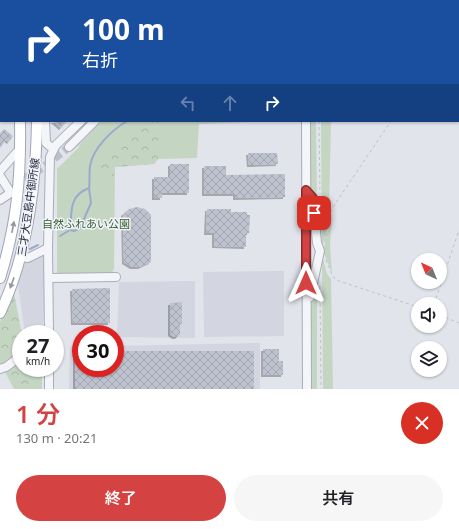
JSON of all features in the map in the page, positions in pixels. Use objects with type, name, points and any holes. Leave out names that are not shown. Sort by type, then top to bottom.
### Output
[{"type":"main road","name":"三才大豆島中御所線","points":[[0,278],[9,248],[18,202],[21,155],[20,122]]},
{"type":"main road","name":"三才大豆島中御所線","points":[[0,313],[21,257],[32,194],[36,158],[36,122]]},
{"type":"street","points":[[45,122],[46,143],[53,150]]},
{"type":"street","points":[[49,325],[49,168],[53,150],[80,122]]},
{"type":"street","points":[[69,147],[94,122]]},
{"type":"street","points":[[306,122],[307,389]]},
{"type":"street","points":[[0,171],[16,153]]},
{"type":"street","points":[[0,200],[9,194],[9,190],[2,186]]},
{"type":"street","points":[[306,190],[313,198],[317,243],[320,251],[306,314]]},
{"type":"street","points":[[21,257],[28,258],[48,248]]},
{"type":"street","points":[[49,278],[116,277]]},
{"type":"street","points":[[0,369],[12,363]]},
{"type":"street","points":[[49,377],[49,389]]},
{"type":"path","points":[[390,122],[378,138],[332,210],[323,249],[320,251],[323,253],[333,277],[411,305]]},
{"type":"path","points":[[436,297],[459,230]]},
{"type":"path","points":[[447,318],[459,323]]},
{"type":"path","points":[[456,322],[459,319]]},
{"type":"shaded area","points":[[45,253],[43,325],[24,325],[18,285],[24,261]]},
{"type":"shaded area","points":[[284,271],[284,336],[204,337],[203,272]]},
{"type":"shaded area","points":[[195,281],[195,338],[124,337],[124,325],[117,325],[119,282]]},
{"type":"shaded area","points":[[260,343],[260,389],[69,389],[70,347],[72,347],[72,377],[124,377],[124,346]]},
{"type":"green space","points":[[101,122],[111,122],[88,142],[77,147]]},
{"type":"green space","name":"自然ふれあい公園","points":[[104,122],[252,122],[199,124],[197,158],[158,159],[154,164],[115,167],[114,269],[112,273],[57,274],[57,169]]},
{"type":"green space","points":[[148,122],[160,122],[158,123],[158,159],[154,164],[115,167],[114,177],[95,168],[100,160],[113,147]]},
{"type":"green space","points":[[308,122],[316,122],[317,207],[313,192],[309,186]]},
{"type":"green space","points":[[321,122],[331,122],[329,210],[326,237],[322,246]]},
{"type":"green space","points":[[332,213],[330,246],[332,273],[323,251]]},
{"type":"green space","points":[[322,255],[327,274],[331,279],[333,389],[323,389]]},
{"type":"green space","points":[[317,275],[317,389],[309,389],[310,311]]},
{"type":"green space","points":[[14,293],[20,325],[12,325],[12,358],[3,366],[0,366],[0,322]]},
{"type":"green space","points":[[12,367],[12,377],[42,377],[42,389],[14,389],[5,372]]},
{"type":"building","points":[[54,122],[66,122],[61,128]]},
{"type":"building","points":[[4,129],[13,136],[9,142],[6,140],[0,148],[0,134]]},
{"type":"building","points":[[248,153],[277,153],[278,164],[249,165]]},
{"type":"building","points":[[170,164],[189,164],[189,193],[162,193],[162,198],[154,198],[154,177],[170,177]]},
{"type":"building","points":[[204,166],[226,166],[226,175],[285,174],[285,197],[235,198],[235,194],[204,194]]},
{"type":"building","points":[[137,207],[145,209],[151,215],[151,262],[140,267],[132,267],[124,262],[123,214],[129,209]]},
{"type":"building","points":[[207,209],[231,209],[231,212],[247,212],[247,215],[250,215],[249,233],[246,233],[246,247],[214,246],[214,233],[206,233]]},
{"type":"building","points":[[110,288],[110,323],[73,323],[72,289]]},
{"type":"building","points":[[182,302],[182,324],[180,324],[180,334],[177,337],[174,337],[170,334],[170,303]]},
{"type":"building","points":[[263,349],[279,349],[279,361],[283,361],[283,375],[263,375]]},
{"type":"building","points":[[124,351],[254,351],[254,389],[75,389],[75,377],[124,377]]},
{"type":"waterway","points":[[60,236],[70,230],[71,211],[74,200],[82,191],[89,188],[90,166],[99,146],[109,134],[126,122]]},
{"type":"waterway","points":[[70,230],[74,231],[80,228],[91,203],[89,188]]},
{"type":"waterway","points":[[30,249],[38,245]]},
{"type":"tunnel","points":[[4,191],[42,168],[69,147]]},
{"type":"slow traffic","points":[[306,200],[306,223]]},
{"type":"route","points":[[306,283],[306,190],[313,198],[314,213]]}]
